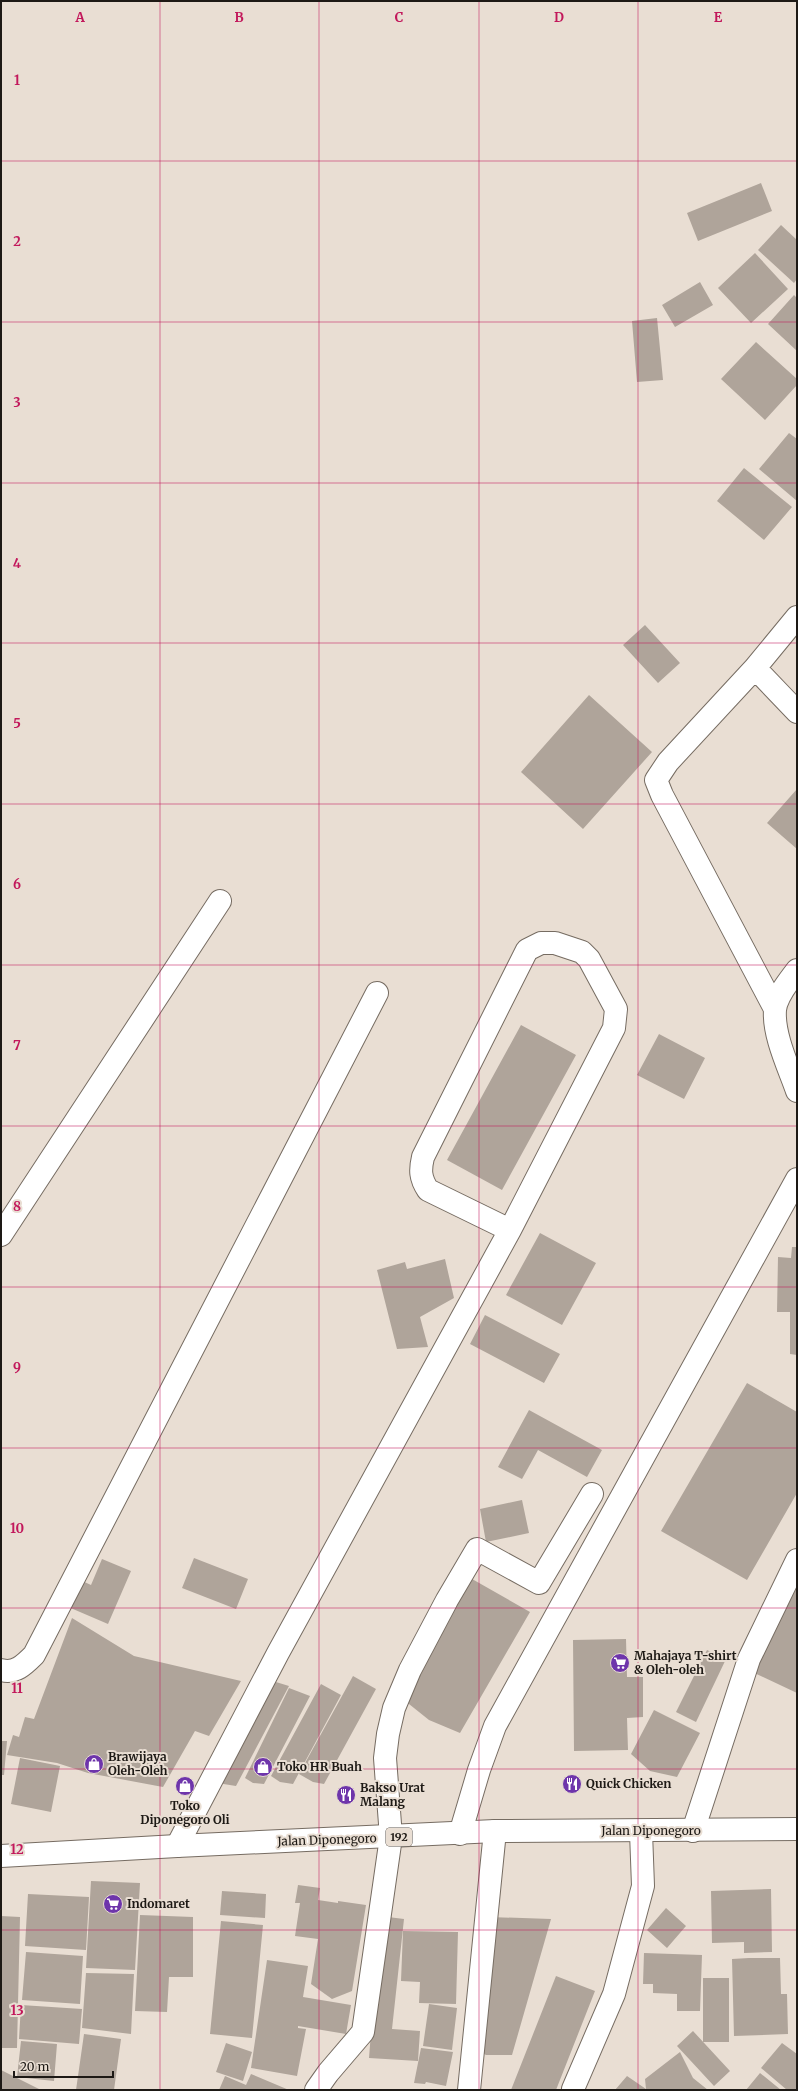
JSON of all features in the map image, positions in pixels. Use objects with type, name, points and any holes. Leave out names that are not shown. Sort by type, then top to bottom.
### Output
[{"type":"street","points":[[797,616],[755,668],[668,762],[656,780],[662,795],[775,1009],[776,1029],[797,1091]]},
{"type":"street","points":[[755,668],[797,712]]},
{"type":"street","points":[[1,1235],[220,901]]},
{"type":"street","points":[[176,1846],[278,1653],[510,1230],[614,1028],[616,1009],[589,958],[582,952],[555,943],[541,943],[527,950],[423,1157],[420,1169],[422,1180],[428,1190],[510,1230]]},
{"type":"street","points":[[775,1009],[786,984],[797,970]]},
{"type":"street","points":[[1,1670],[8,1672],[21,1668],[34,1656],[377,993]]},
{"type":"street","points":[[460,1834],[479,1770],[495,1726],[797,1179]]},
{"type":"street","points":[[316,2090],[328,2073],[363,2032],[391,1837],[385,1758],[388,1734],[394,1708],[410,1670],[447,1600],[477,1549],[539,1583],[592,1494]]},
{"type":"street","points":[[693,1831],[749,1659],[797,1560]]},
{"type":"street","name":"Jalan Diponegoro","points":[[1,1856],[176,1846],[460,1834],[495,1831],[641,1832],[797,1829]]},
{"type":"street","points":[[469,2090],[495,1831]]},
{"type":"street","points":[[573,2089],[614,1994],[644,1886],[641,1832]]},
{"type":"building","points":[[761,183],[772,211],[698,241],[687,213]]},
{"type":"building","points":[[781,225],[797,240],[797,279],[794,283],[758,250]]},
{"type":"building","points":[[755,253],[788,289],[751,323],[718,288]]},
{"type":"building","points":[[700,282],[713,305],[675,327],[662,305]]},
{"type":"building","points":[[794,295],[797,298],[797,351],[768,324]]},
{"type":"building","points":[[657,318],[663,380],[637,382],[632,321]]},
{"type":"building","points":[[756,342],[797,379],[797,385],[765,420],[721,379]]},
{"type":"building","points":[[789,433],[797,439],[797,501],[759,469]]},
{"type":"building","points":[[744,468],[792,507],[764,540],[717,501]]},
{"type":"building","points":[[645,625],[680,663],[658,683],[623,645]]},
{"type":"building","points":[[589,695],[652,752],[583,829],[521,772]]},
{"type":"building","points":[[797,789],[797,849],[767,823]]},
{"type":"building","points":[[521,1025],[576,1055],[502,1190],[447,1160]]},
{"type":"building","points":[[659,1034],[705,1058],[684,1099],[637,1075]]},
{"type":"building","points":[[540,1233],[596,1263],[562,1325],[506,1295]]},
{"type":"building","points":[[792,1247],[797,1247],[797,1355],[790,1354],[790,1312],[777,1312],[778,1257],[791,1258]]},
{"type":"building","points":[[445,1259],[454,1298],[420,1317],[428,1347],[397,1349],[377,1270],[405,1262],[407,1269]]},
{"type":"building","points":[[485,1315],[560,1354],[544,1383],[470,1344]]},
{"type":"building","points":[[747,1383],[797,1412],[797,1493],[747,1580],[661,1531]]},
{"type":"building","points":[[529,1410],[602,1450],[587,1477],[538,1450],[522,1479],[498,1467]]},
{"type":"building","points":[[522,1500],[529,1533],[486,1542],[480,1509]]},
{"type":"building","points":[[194,1558],[248,1579],[236,1609],[182,1588]]},
{"type":"building","points":[[102,1559],[131,1571],[108,1624],[66,1606],[78,1579],[91,1585]]},
{"type":"building","points":[[797,1569],[797,1693],[748,1670]]},
{"type":"building","points":[[465,1575],[530,1612],[460,1733],[429,1720],[404,1700]]},
{"type":"building","points":[[72,1618],[134,1656],[241,1681],[209,1736],[195,1731],[163,1787],[88,1773],[57,1763],[7,1755],[13,1735],[19,1737],[25,1717],[34,1719]]},
{"type":"building","points":[[626,1639],[627,1677],[643,1677],[643,1717],[627,1718],[628,1750],[574,1751],[573,1640]]},
{"type":"building","points":[[707,1650],[726,1659],[696,1722],[676,1712]]},
{"type":"building","points":[[353,1676],[376,1689],[324,1784],[313,1782],[299,1774]]},
{"type":"building","points":[[266,1679],[289,1686],[236,1786],[211,1782]]},
{"type":"building","points":[[321,1684],[341,1695],[293,1784],[280,1782],[271,1776]]},
{"type":"building","points":[[289,1688],[310,1696],[264,1784],[253,1783],[245,1778]]},
{"type":"building","points":[[654,1710],[700,1733],[677,1777],[650,1771],[631,1754]]},
{"type":"building","points":[[1,1741],[7,1741],[4,1775],[1,1775]]},
{"type":"building","points":[[20,1758],[60,1766],[51,1812],[11,1804]]},
{"type":"building","points":[[91,1881],[140,1883],[135,1970],[86,1968]]},
{"type":"building","points":[[298,1885],[320,1888],[318,1900],[366,1905],[352,1991],[332,1999],[311,1984],[318,1939],[295,1936],[300,1903],[295,1903]]},
{"type":"building","points":[[771,1889],[772,1952],[744,1953],[744,1942],[712,1943],[711,1891]]},
{"type":"building","points":[[222,1891],[266,1894],[265,1918],[220,1915]]},
{"type":"building","points":[[28,1894],[89,1897],[86,1950],[25,1946]]},
{"type":"building","points":[[666,1908],[686,1926],[667,1948],[647,1930]]},
{"type":"building","points":[[140,1915],[193,1917],[193,1977],[169,1977],[167,2012],[135,2011]]},
{"type":"building","points":[[1,1916],[20,1917],[17,2048],[1,2048]]},
{"type":"building","points":[[380,1916],[404,1919],[392,2029],[420,2031],[418,2061],[369,2058]]},
{"type":"building","points":[[489,1917],[551,1919],[512,2055],[486,2055],[475,2048]]},
{"type":"building","points":[[221,1921],[263,1925],[252,2038],[210,2034]]},
{"type":"building","points":[[403,1931],[458,1932],[456,2004],[419,2003],[420,1982],[401,1981]]},
{"type":"building","points":[[26,1952],[83,1956],[80,2004],[22,2000]]},
{"type":"building","points":[[644,1953],[702,1955],[700,2011],[677,2011],[677,1994],[653,1993],[653,1984],[643,1984]]},
{"type":"building","points":[[780,1958],[781,1994],[787,1994],[788,2034],[734,2036],[732,1959]]},
{"type":"building","points":[[267,1960],[308,1966],[303,1997],[351,2005],[346,2034],[298,2026],[298,2028],[306,2029],[297,2076],[251,2068]]},
{"type":"building","points":[[86,1973],[134,1974],[131,2034],[82,2028]]},
{"type":"building","points":[[556,1976],[595,1991],[556,2090],[511,2090]]},
{"type":"building","points":[[703,1978],[729,1978],[729,2042],[703,2042]]},
{"type":"building","points":[[429,2004],[457,2008],[452,2050],[423,2046]]},
{"type":"building","points":[[21,2005],[82,2009],[79,2044],[19,2039]]},
{"type":"building","points":[[693,2031],[730,2071],[714,2086],[677,2046]]},
{"type":"building","points":[[84,2034],[121,2039],[114,2090],[76,2090]]},
{"type":"building","points":[[21,2041],[57,2044],[54,2081],[17,2077]]},
{"type":"building","points":[[226,2043],[252,2052],[243,2081],[216,2072]]},
{"type":"building","points":[[782,2043],[797,2054],[797,2090],[787,2090],[761,2068]]},
{"type":"building","points":[[421,2048],[453,2052],[446,2086],[426,2082],[425,2084],[414,2083]]},
{"type":"building","points":[[680,2052],[693,2078],[708,2090],[615,2090],[627,2076],[646,2089],[645,2079]]},
{"type":"building","points":[[1,2070],[39,2089],[1,2090]]},
{"type":"building","points":[[760,2073],[781,2090],[746,2090]]},
{"type":"building","points":[[251,2074],[289,2090],[219,2090],[225,2076],[246,2085]]},
{"type":"place","name":"Mahajaya T-shirt & Oleh-oleh","points":[[620,1663]]},
{"type":"place","name":"Brawijaya Oleh-Oleh","points":[[94,1764]]},
{"type":"place","name":"Toko HR Buah","points":[[263,1767]]},
{"type":"place","name":"Quick Chicken","points":[[572,1784]]},
{"type":"place","name":"Toko Diponegoro Oli","points":[[185,1786]]},
{"type":"place","name":"Bakso Urat Malang","points":[[346,1795]]},
{"type":"place","name":"Indomaret","points":[[113,1904]]}]
